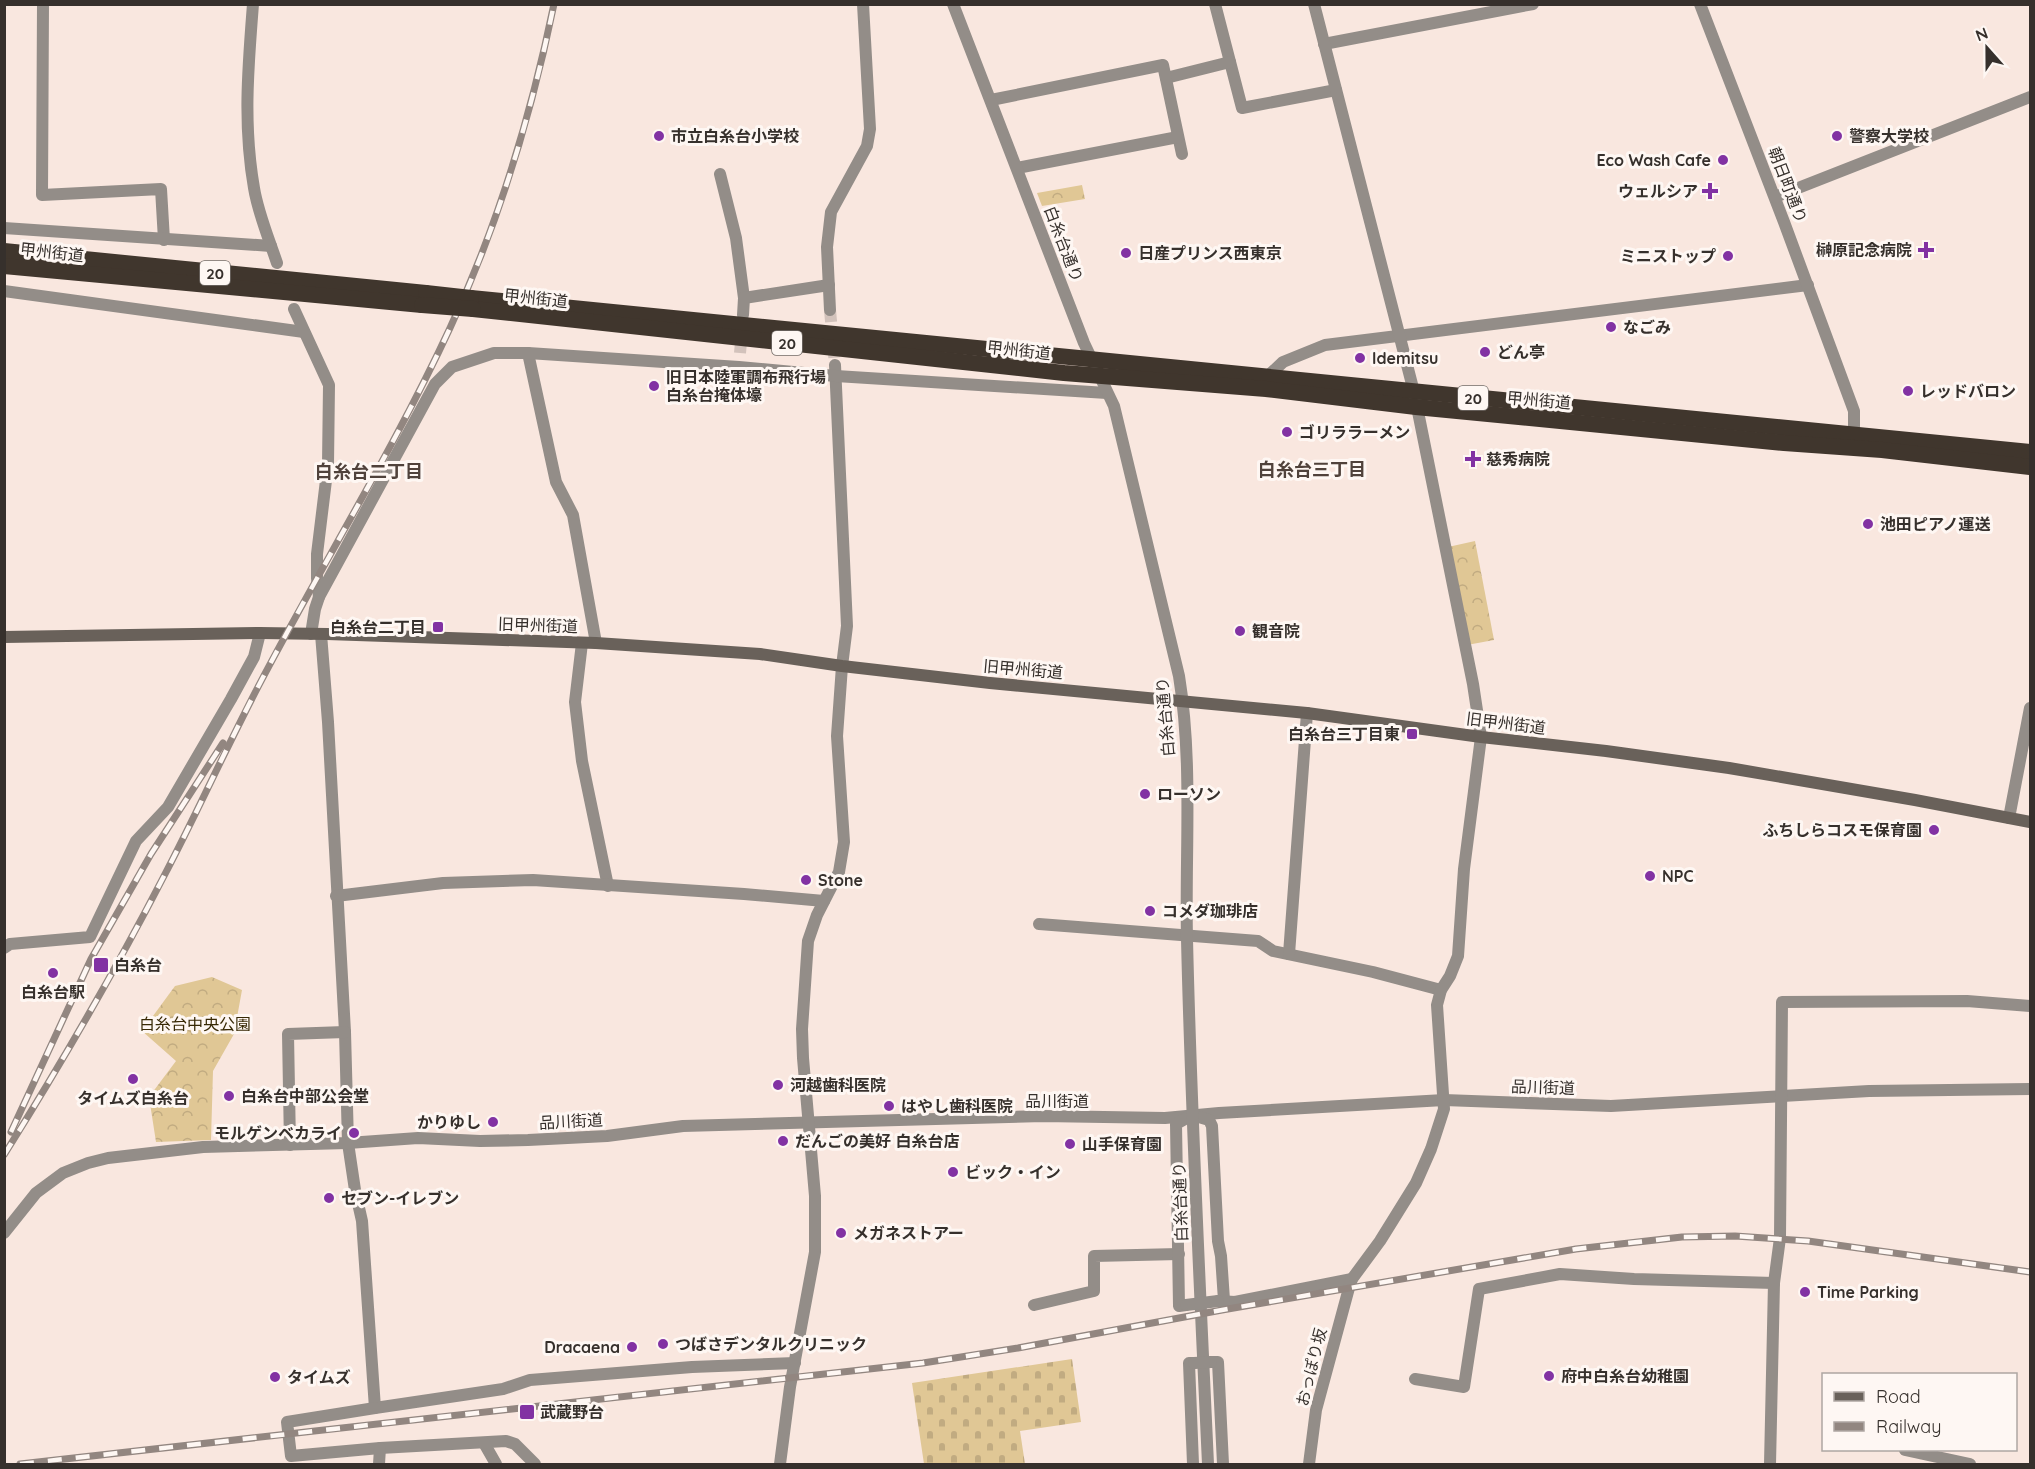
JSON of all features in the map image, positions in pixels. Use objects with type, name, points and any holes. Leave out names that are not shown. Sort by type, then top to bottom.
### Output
[{"type":"highway","name":"甲州街道","points":[[4,251],[424,299]]},
{"type":"highway","name":"甲州街道","points":[[4,266],[472,303],[1091,358],[1268,376],[1415,400]]},
{"type":"highway","name":"甲州街道","points":[[472,303],[1100,376],[1415,400],[1854,442],[2031,452]]},
{"type":"highway","name":"甲州街道","points":[[1854,442],[2031,467]]},
{"type":"main road","name":"旧甲州街道","points":[[4,637],[316,634],[597,643],[760,654],[842,666],[1307,713],[1729,768],[2031,822]]},
{"type":"street","points":[[44,4],[42,195],[160,189],[164,240]]},
{"type":"street","points":[[253,4],[246,93],[250,158],[255,191],[277,263]]},
{"type":"street","points":[[830,310],[827,248],[831,212],[867,146],[870,129],[863,4]]},
{"type":"street","name":"白糸台通り","points":[[953,4],[1118,425],[1179,676],[1183,702],[1187,813],[1187,936],[1192,1115],[1208,1464]]},
{"type":"street","points":[[1215,4],[1242,108],[1336,90]]},
{"type":"street","points":[[1221,1301],[1221,1256],[1218,1241],[1212,1126],[1209,1120],[1192,1115],[1176,1124],[1179,1306],[1221,1301],[1235,1302],[1352,1279],[1380,1241],[1416,1184],[1431,1149],[1444,1109],[1437,1005],[1441,990],[1458,956],[1464,869],[1481,737],[1471,673],[1415,400],[1314,4]]},
{"type":"street","points":[[1324,44],[1533,4]]},
{"type":"street","name":"朝日町通り","points":[[1700,4],[1854,411],[1854,442]]},
{"type":"street","points":[[1166,78],[1230,62]]},
{"type":"street","points":[[991,100],[1163,65],[1182,154]]},
{"type":"street","points":[[1775,198],[2031,98]]},
{"type":"street","points":[[1017,168],[1178,137]]},
{"type":"street","points":[[720,174],[736,238],[744,298],[743,315]]},
{"type":"street","points":[[4,228],[271,246]]},
{"type":"street","points":[[744,298],[829,285]]},
{"type":"street","points":[[1268,376],[1283,362],[1325,345],[1808,285]]},
{"type":"street","points":[[4,291],[304,332]]},
{"type":"street","points":[[294,309],[329,385],[328,464],[317,555],[319,597]]},
{"type":"street","points":[[375,1408],[362,1221],[348,1143],[345,1032],[328,722],[316,634],[315,609],[319,597],[435,384],[452,367],[494,353],[528,353],[739,367],[836,370],[1107,393]]},
{"type":"street","points":[[528,353],[555,482],[573,515],[597,643]]},
{"type":"street","points":[[739,367],[740,353]]},
{"type":"street","points":[[780,1464],[816,1236],[802,1029],[805,955],[812,928],[839,872],[844,842],[837,736],[847,626],[836,370]]},
{"type":"street","points":[[4,948],[10,944],[90,937],[136,842],[168,807],[231,699],[254,657],[260,633]]},
{"type":"street","points":[[582,643],[575,702],[582,761],[608,886]]},
{"type":"street","points":[[2009,818],[2031,708]]},
{"type":"street","points":[[1288,954],[1307,713]]},
{"type":"street","points":[[336,896],[443,883],[534,880],[824,901]]},
{"type":"street","points":[[1039,924],[1258,940],[1274,951],[1373,972],[1441,990]]},
{"type":"street","points":[[1770,1464],[1774,1283],[1780,1238],[1782,1002],[1967,1001],[2031,1006]]},
{"type":"street","points":[[290,1145],[288,1034],[345,1032]]},
{"type":"street","name":"品川街道","points":[[4,1233],[43,1186],[63,1173],[108,1158],[203,1147],[348,1143],[418,1138],[480,1141],[528,1140],[607,1136],[683,1126],[1043,1116],[1165,1118],[1444,1100],[1611,1106],[1869,1091],[2031,1089]]},
{"type":"street","points":[[1034,1305],[1094,1291],[1094,1256],[1179,1254]]},
{"type":"street","points":[[1415,1379],[1464,1387],[1479,1288],[1560,1274],[1634,1279],[1774,1283]]},
{"type":"street","name":"おっぽり坂","points":[[1309,1464],[1316,1410],[1352,1279]]},
{"type":"street","points":[[1192,1464],[1189,1363],[1211,1362],[1218,1362],[1223,1464]]},
{"type":"street","points":[[535,1464],[516,1444],[506,1441],[291,1456],[287,1422],[503,1389],[530,1380],[692,1367],[795,1363]]},
{"type":"street","points":[[484,1443],[496,1464]]},
{"type":"street","points":[[379,1464],[380,1448]]},
{"type":"street","points":[[1914,1451],[1970,1464]]},
{"type":"green space","points":[[1082,185],[1085,199],[1042,206],[1037,193]]},
{"type":"green space","points":[[1475,541],[1494,640],[1467,645],[1448,547]]},
{"type":"green space","name":"白糸台中央公園","points":[[212,977],[242,990],[234,1034],[213,1071],[211,1140],[156,1142],[149,1097],[176,1061],[142,1031],[175,986]]},
{"type":"green space","points":[[1072,1359],[1081,1422],[1020,1431],[1025,1464],[924,1464],[912,1383]]},
{"type":"tunnel","points":[[830,310],[835,365]]},
{"type":"tunnel","points":[[740,353],[742,331]]},
{"type":"railway","points":[[4,1155],[67,1052],[126,947],[259,685],[381,464],[450,328],[498,210],[524,129],[554,4]]},
{"type":"railway","points":[[11,1132],[91,959],[151,854],[223,743]]},
{"type":"railway","points":[[20,1464],[923,1363],[1576,1249],[1682,1237],[1735,1236],[1808,1241],[2030,1272]]},
{"type":"place","name":"市立白糸台小学校","points":[[659,136]]},
{"type":"place","name":"警察大学校","points":[[1837,136]]},
{"type":"place","name":"Eco Wash Cafe","points":[[1723,160]]},
{"type":"place","name":"ウェルシア","points":[[1710,191]]},
{"type":"place","name":"榊原記念病院","points":[[1926,250]]},
{"type":"place","name":"日産プリンス西東京","points":[[1126,253]]},
{"type":"place","name":"ミニストップ","points":[[1728,256]]},
{"type":"place","name":"なごみ","points":[[1611,327]]},
{"type":"place","name":"どん亭","points":[[1485,352]]},
{"type":"place","name":"Idemitsu","points":[[1360,358]]},
{"type":"place","name":"旧日本陸軍調布飛行場 白糸台掩体壕","points":[[654,386]]},
{"type":"place","name":"レッドバロン","points":[[1908,391]]},
{"type":"place","name":"ゴリララーメン","points":[[1287,432]]},
{"type":"place","name":"慈秀病院","points":[[1473,459]]},
{"type":"place","name":"池田ピアノ運送","points":[[1868,524]]},
{"type":"place","name":"白糸台二丁目","points":[[438,627]]},
{"type":"place","name":"観音院","points":[[1240,631]]},
{"type":"place","name":"白糸台三丁目東","points":[[1412,734]]},
{"type":"place","name":"ローソン","points":[[1145,794]]},
{"type":"place","name":"ふちしらコスモ保育園","points":[[1934,830]]},
{"type":"place","name":"NPC","points":[[1650,876]]},
{"type":"place","name":"Stone","points":[[806,880]]},
{"type":"place","name":"コメダ珈琲店","points":[[1150,911]]},
{"type":"place","name":"白糸台","points":[[101,965]]},
{"type":"place","name":"白糸台駅","points":[[53,973]]},
{"type":"place","name":"タイムズ白糸台","points":[[133,1079]]},
{"type":"place","name":"河越歯科医院","points":[[778,1085]]},
{"type":"place","name":"白糸台中部公会堂","points":[[229,1096]]},
{"type":"place","name":"はやし歯科医院","points":[[889,1106]]},
{"type":"place","name":"かりゆし","points":[[493,1122]]},
{"type":"place","name":"モルゲンベカライ","points":[[354,1133]]},
{"type":"place","name":"だんごの美好 白糸台店","points":[[783,1141]]},
{"type":"place","name":"山手保育園","points":[[1070,1144]]},
{"type":"place","name":"ビック・イン","points":[[953,1172]]},
{"type":"place","name":"セブン-イレブン","points":[[329,1198]]},
{"type":"place","name":"メガネストアー","points":[[841,1233]]},
{"type":"place","name":"Time Parking","points":[[1805,1292]]},
{"type":"place","name":"つばさデンタルクリニック","points":[[663,1344]]},
{"type":"place","name":"Dracaena","points":[[632,1347]]},
{"type":"place","name":"府中白糸台幼稚園","points":[[1549,1376]]},
{"type":"place","name":"タイムズ","points":[[275,1377]]},
{"type":"place","name":"武蔵野台","points":[[527,1412]]},
{"type":"district","name":"白糸台三丁目","points":[[1312,469]]},
{"type":"district","name":"白糸台二丁目","points":[[369,471]]}]
